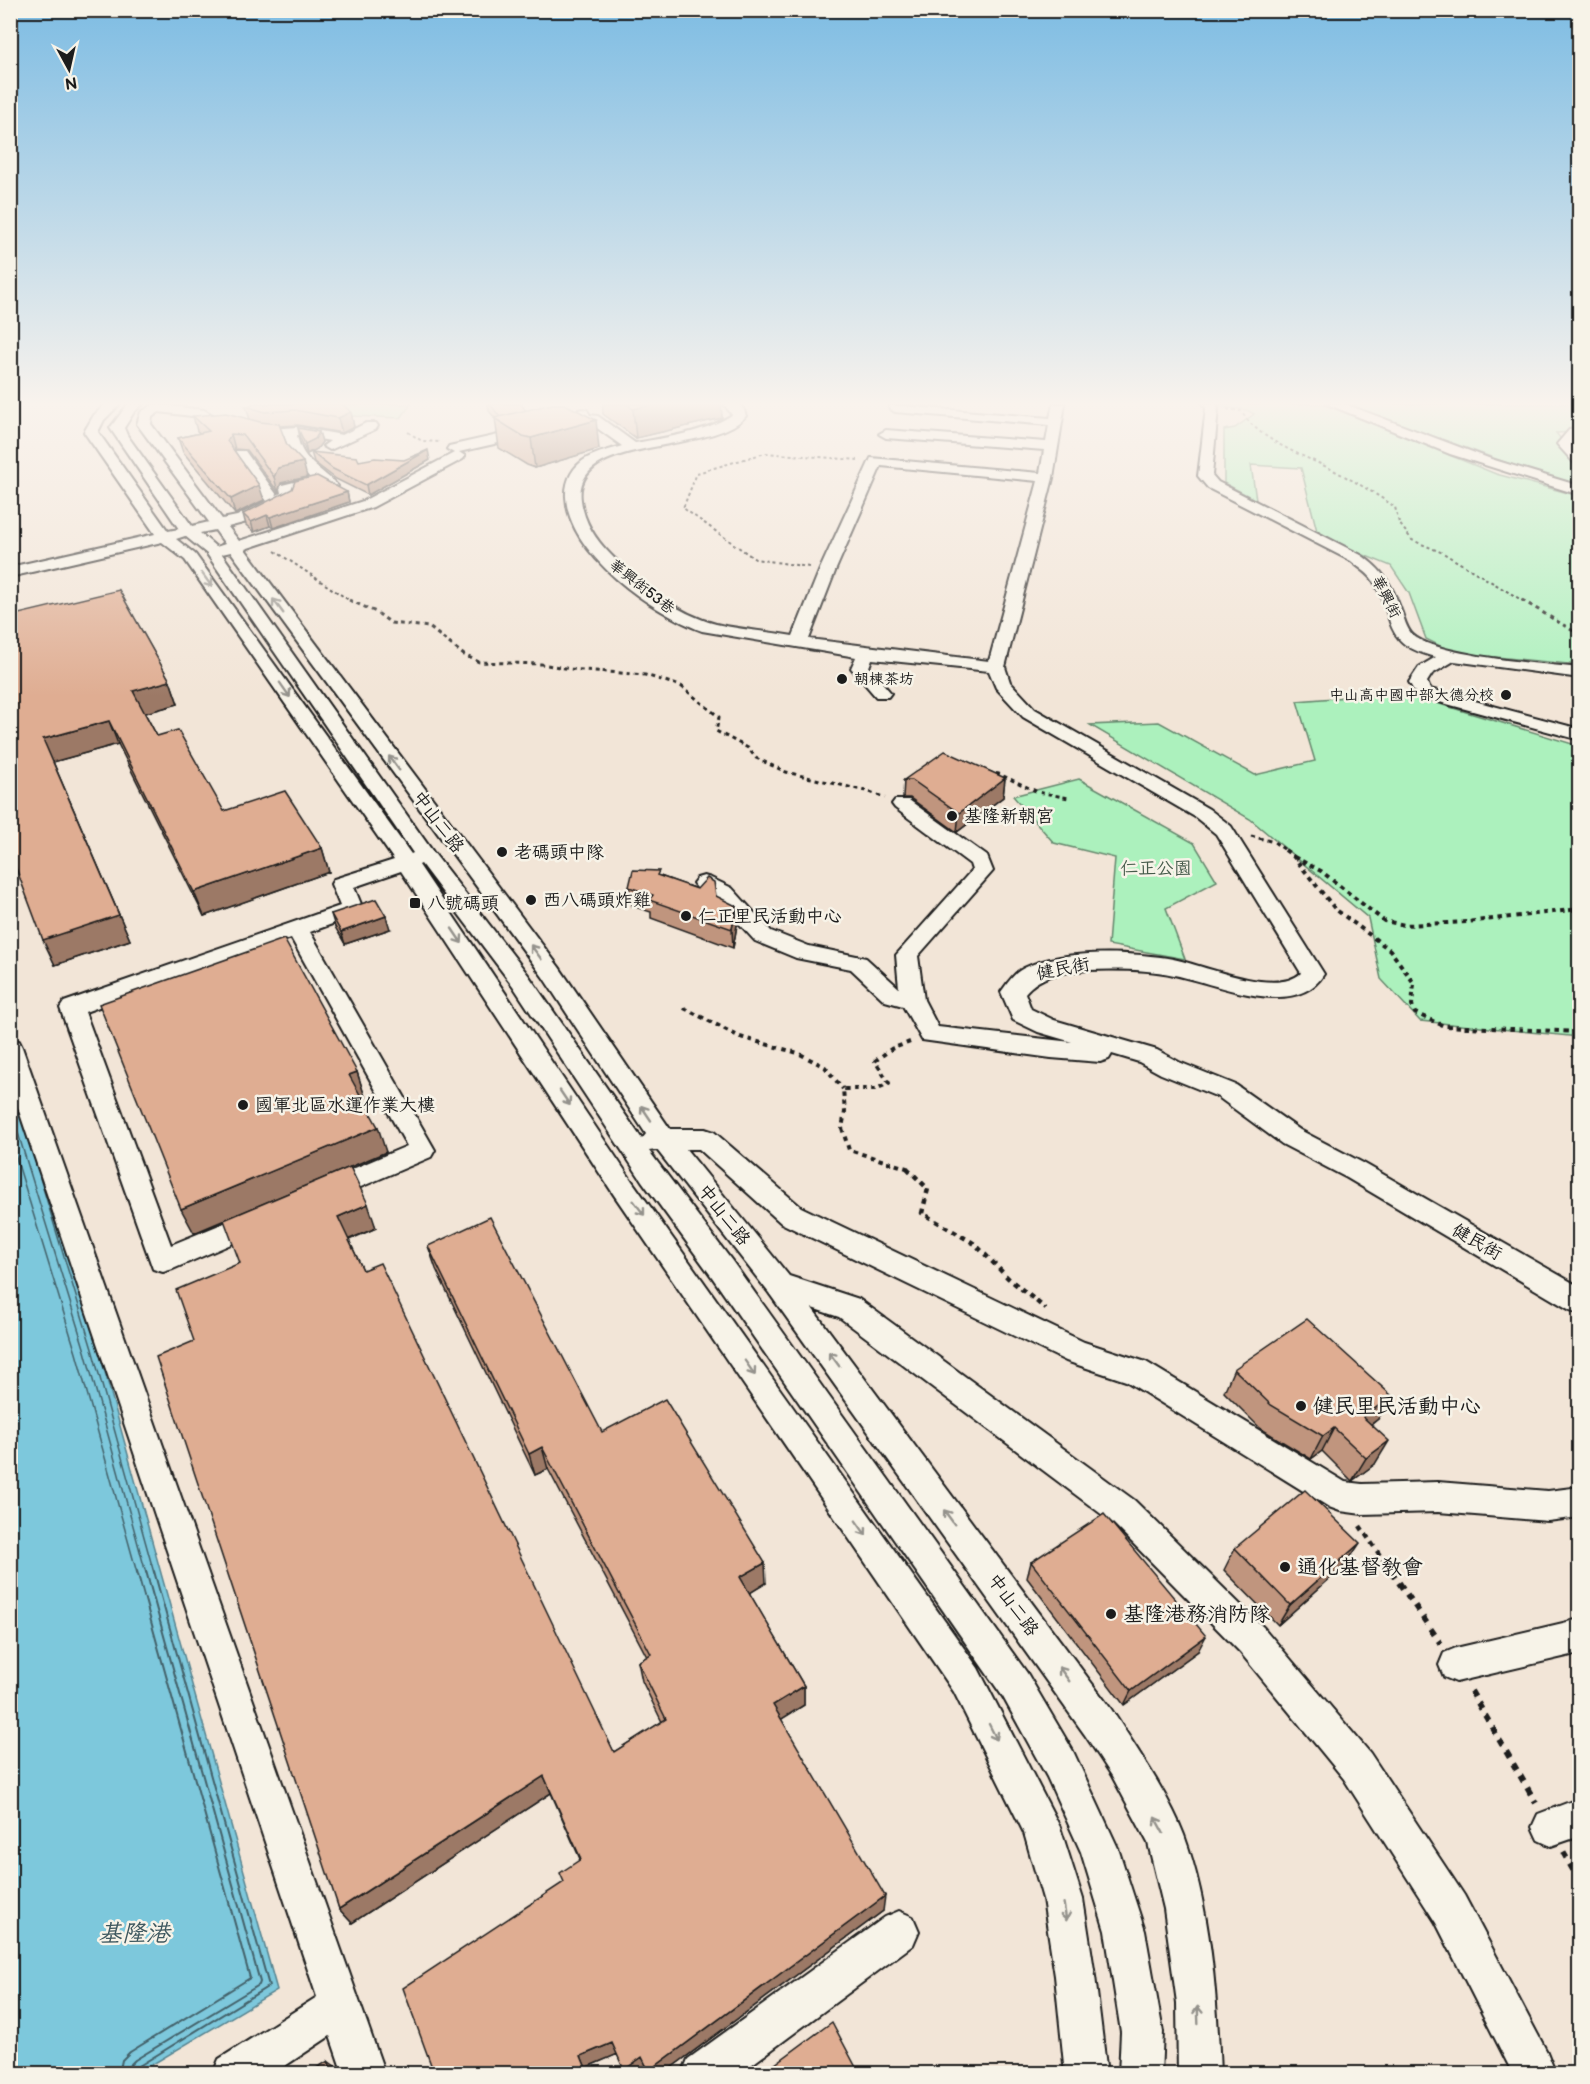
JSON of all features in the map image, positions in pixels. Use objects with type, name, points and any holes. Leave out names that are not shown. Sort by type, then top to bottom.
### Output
[{"type":"street","name":"中山二路","points":[[155,501],[198,545],[456,846],[550,972],[663,1139],[779,1285],[1098,1722],[1125,1763],[1166,1837],[1184,1909],[1196,1992],[1199,2073]]},
{"type":"street","name":"中山二路","points":[[167,501],[416,859]]},
{"type":"street","name":"中山二路","points":[[198,545],[218,525],[201,501]]},
{"type":"street","points":[[362,501],[368,504]]},
{"type":"street","points":[[10,572],[198,545],[324,521],[373,501]]},
{"type":"street","name":"華興街53巷","points":[[576,501],[577,518],[592,545],[614,566],[673,613],[708,627],[866,653],[996,667]]},
{"type":"street","points":[[799,642],[858,501]]},
{"type":"street","points":[[996,667],[1040,501]]},
{"type":"street","name":"華興街","points":[[1244,501],[1356,558],[1380,578],[1405,637],[1414,645],[1452,655],[1580,673]]},
{"type":"street","points":[[198,545],[218,525],[242,519],[275,502]]},
{"type":"street","name":"中山二路","points":[[198,545],[240,625],[416,859],[521,981],[620,1154],[1015,1685],[1060,1764],[1100,1848],[1125,1931],[1142,2032],[1140,2073]]},
{"type":"street","points":[[866,653],[860,668],[882,693]]},
{"type":"street","points":[[1452,655],[1425,671],[1418,682],[1423,692],[1580,735]]},
{"type":"street","name":"健民街","points":[[996,667],[1002,684],[1029,713],[1202,813],[1224,830],[1313,974],[1301,986],[1277,989],[1227,982],[1173,967],[1112,961],[1053,968],[1028,976],[1013,993],[1021,1014],[1046,1026],[1148,1056],[1170,1068],[1227,1091],[1291,1137],[1356,1171],[1580,1302]]},
{"type":"street","points":[[902,804],[981,861],[983,871],[907,955],[912,1000],[930,1034],[1051,1049],[1148,1056]]},
{"type":"street","points":[[297,929],[422,1150],[163,1261],[72,1008],[352,909],[342,884],[456,846]]},
{"type":"street","points":[[704,883],[724,893],[763,936],[804,952],[858,963],[893,996],[912,1000]]},
{"type":"street","points":[[10,1047],[364,2073]]},
{"type":"street","points":[[620,1154],[663,1139],[705,1139],[790,1215],[1076,1352],[1135,1371],[1340,1496],[1362,1499],[1438,1497],[1548,1506],[1580,1502]]},
{"type":"street","name":"中山二路","points":[[620,1154],[623,1188],[655,1230],[966,1680],[1041,1827],[1063,1899],[1076,1976],[1086,2073]]},
{"type":"street","points":[[779,1285],[849,1308],[1123,1511],[1252,1641],[1357,1766],[1450,1909],[1532,2067]]},
{"type":"street","points":[[1456,1665],[1580,1636]]},
{"type":"street","points":[[703,2073],[899,1931]]},
{"type":"street","points":[[234,2073],[342,2005]]},
{"type":"path","points":[[686,501],[683,508],[755,559],[828,569]]},
{"type":"path","points":[[1386,501],[1395,507],[1399,523],[1412,540],[1443,553],[1580,635]]},
{"type":"path","points":[[278,554],[357,605],[376,612],[391,623],[429,627],[464,655],[479,662],[541,664],[571,669],[645,675],[681,686],[718,717],[716,731],[748,748],[756,758],[786,772],[870,792],[902,804]]},
{"type":"path","points":[[988,772],[999,774],[1038,792],[1069,798]]},
{"type":"path","points":[[1224,830],[1274,843],[1321,871],[1383,921],[1405,926],[1467,922],[1580,909]]},
{"type":"path","points":[[1293,856],[1335,909],[1390,950],[1414,983],[1412,1005],[1415,1013],[1444,1026],[1580,1032]]},
{"type":"path","points":[[684,1008],[740,1037],[798,1053],[825,1067],[843,1089],[845,1112],[842,1128],[849,1150],[910,1169],[928,1189],[922,1213],[975,1244],[1008,1278],[1053,1315]]},
{"type":"path","points":[[843,1089],[876,1089],[889,1083],[875,1061],[891,1049],[930,1034]]},
{"type":"green space","points":[[1309,501],[1579,501],[1579,665],[1454,653],[1426,639],[1409,593],[1391,566],[1349,549],[1317,531]]},
{"type":"green space","points":[[1410,692],[1443,705],[1579,746],[1579,1037],[1420,1021],[1381,979],[1368,918],[1250,819],[1090,725],[1159,722],[1255,775],[1315,761],[1297,701]]},
{"type":"green space","name":"仁正公園","points":[[1079,779],[1194,843],[1217,881],[1166,908],[1185,959],[1108,945],[1115,858],[1054,843],[1013,796]]},
{"type":"water","name":"基隆港","points":[[10,1061],[98,1347],[277,1990],[138,2073],[11,2073]]},
{"type":"building","points":[[268,501],[318,501],[270,517],[267,515],[251,522],[243,514]]},
{"type":"building","points":[[119,590],[170,681],[133,691],[157,736],[178,730],[224,811],[285,791],[322,848],[194,892],[109,721],[43,739],[119,915],[43,940],[10,852],[10,616]]},
{"type":"building","points":[[945,751],[1005,778],[959,813],[912,780],[904,780]]},
{"type":"building","points":[[633,870],[659,871],[657,875],[697,889],[707,878],[714,882],[716,896],[736,906],[732,929],[649,900],[653,895],[629,887]]},
{"type":"building","points":[[376,899],[386,916],[341,932],[331,914]]},
{"type":"building","name":"國軍北區水運作業大樓","points":[[284,939],[357,1072],[349,1075],[378,1127],[181,1209],[99,1004]]},
{"type":"building","points":[[350,1167],[368,1204],[338,1217],[363,1270],[380,1263],[614,1752],[666,1719],[638,1662],[651,1654],[542,1447],[529,1454],[428,1246],[490,1217],[602,1432],[665,1399],[765,1563],[740,1577],[804,1686],[773,1705],[885,1896],[649,2071],[642,2057],[624,2070],[612,2043],[581,2056],[588,2073],[434,2073],[403,1988],[564,1882],[560,1873],[581,1859],[544,1776],[339,1909],[156,1357],[194,1341],[176,1290],[240,1263],[224,1220]]},
{"type":"building","points":[[1307,1319],[1392,1396],[1363,1417],[1389,1441],[1366,1458],[1334,1428],[1323,1436],[1271,1405],[1234,1369]]},
{"type":"building","name":"通化基督教會","points":[[1305,1490],[1360,1543],[1290,1605],[1235,1548]]},
{"type":"building","name":"基隆港務消防隊","points":[[1104,1514],[1206,1636],[1131,1691],[1031,1562]]},
{"type":"building","points":[[832,2022],[859,2073],[763,2073]]},
{"type":"building","points":[[328,2061],[331,2068],[338,2068],[339,2073],[308,2073]]},
{"type":"place","name":"朝棟茶坊","points":[[842,679]]},
{"type":"place","name":"中山高中國中部大德分校","points":[[1506,695]]},
{"type":"place","name":"基隆新朝宮","points":[[952,816]]},
{"type":"place","name":"老碼頭中隊","points":[[502,852]]},
{"type":"place","name":"西八碼頭炸雞","points":[[531,900]]},
{"type":"place","name":"八號碼頭","points":[[415,903]]},
{"type":"place","name":"仁正里民活動中心","points":[[686,916]]},
{"type":"place","name":"國軍北區水運作業大樓","points":[[243,1105]]},
{"type":"place","name":"健民里民活動中心","points":[[1301,1406]]},
{"type":"place","name":"通化基督教會","points":[[1285,1567]]},
{"type":"place","name":"基隆港務消防隊","points":[[1111,1614]]}]
